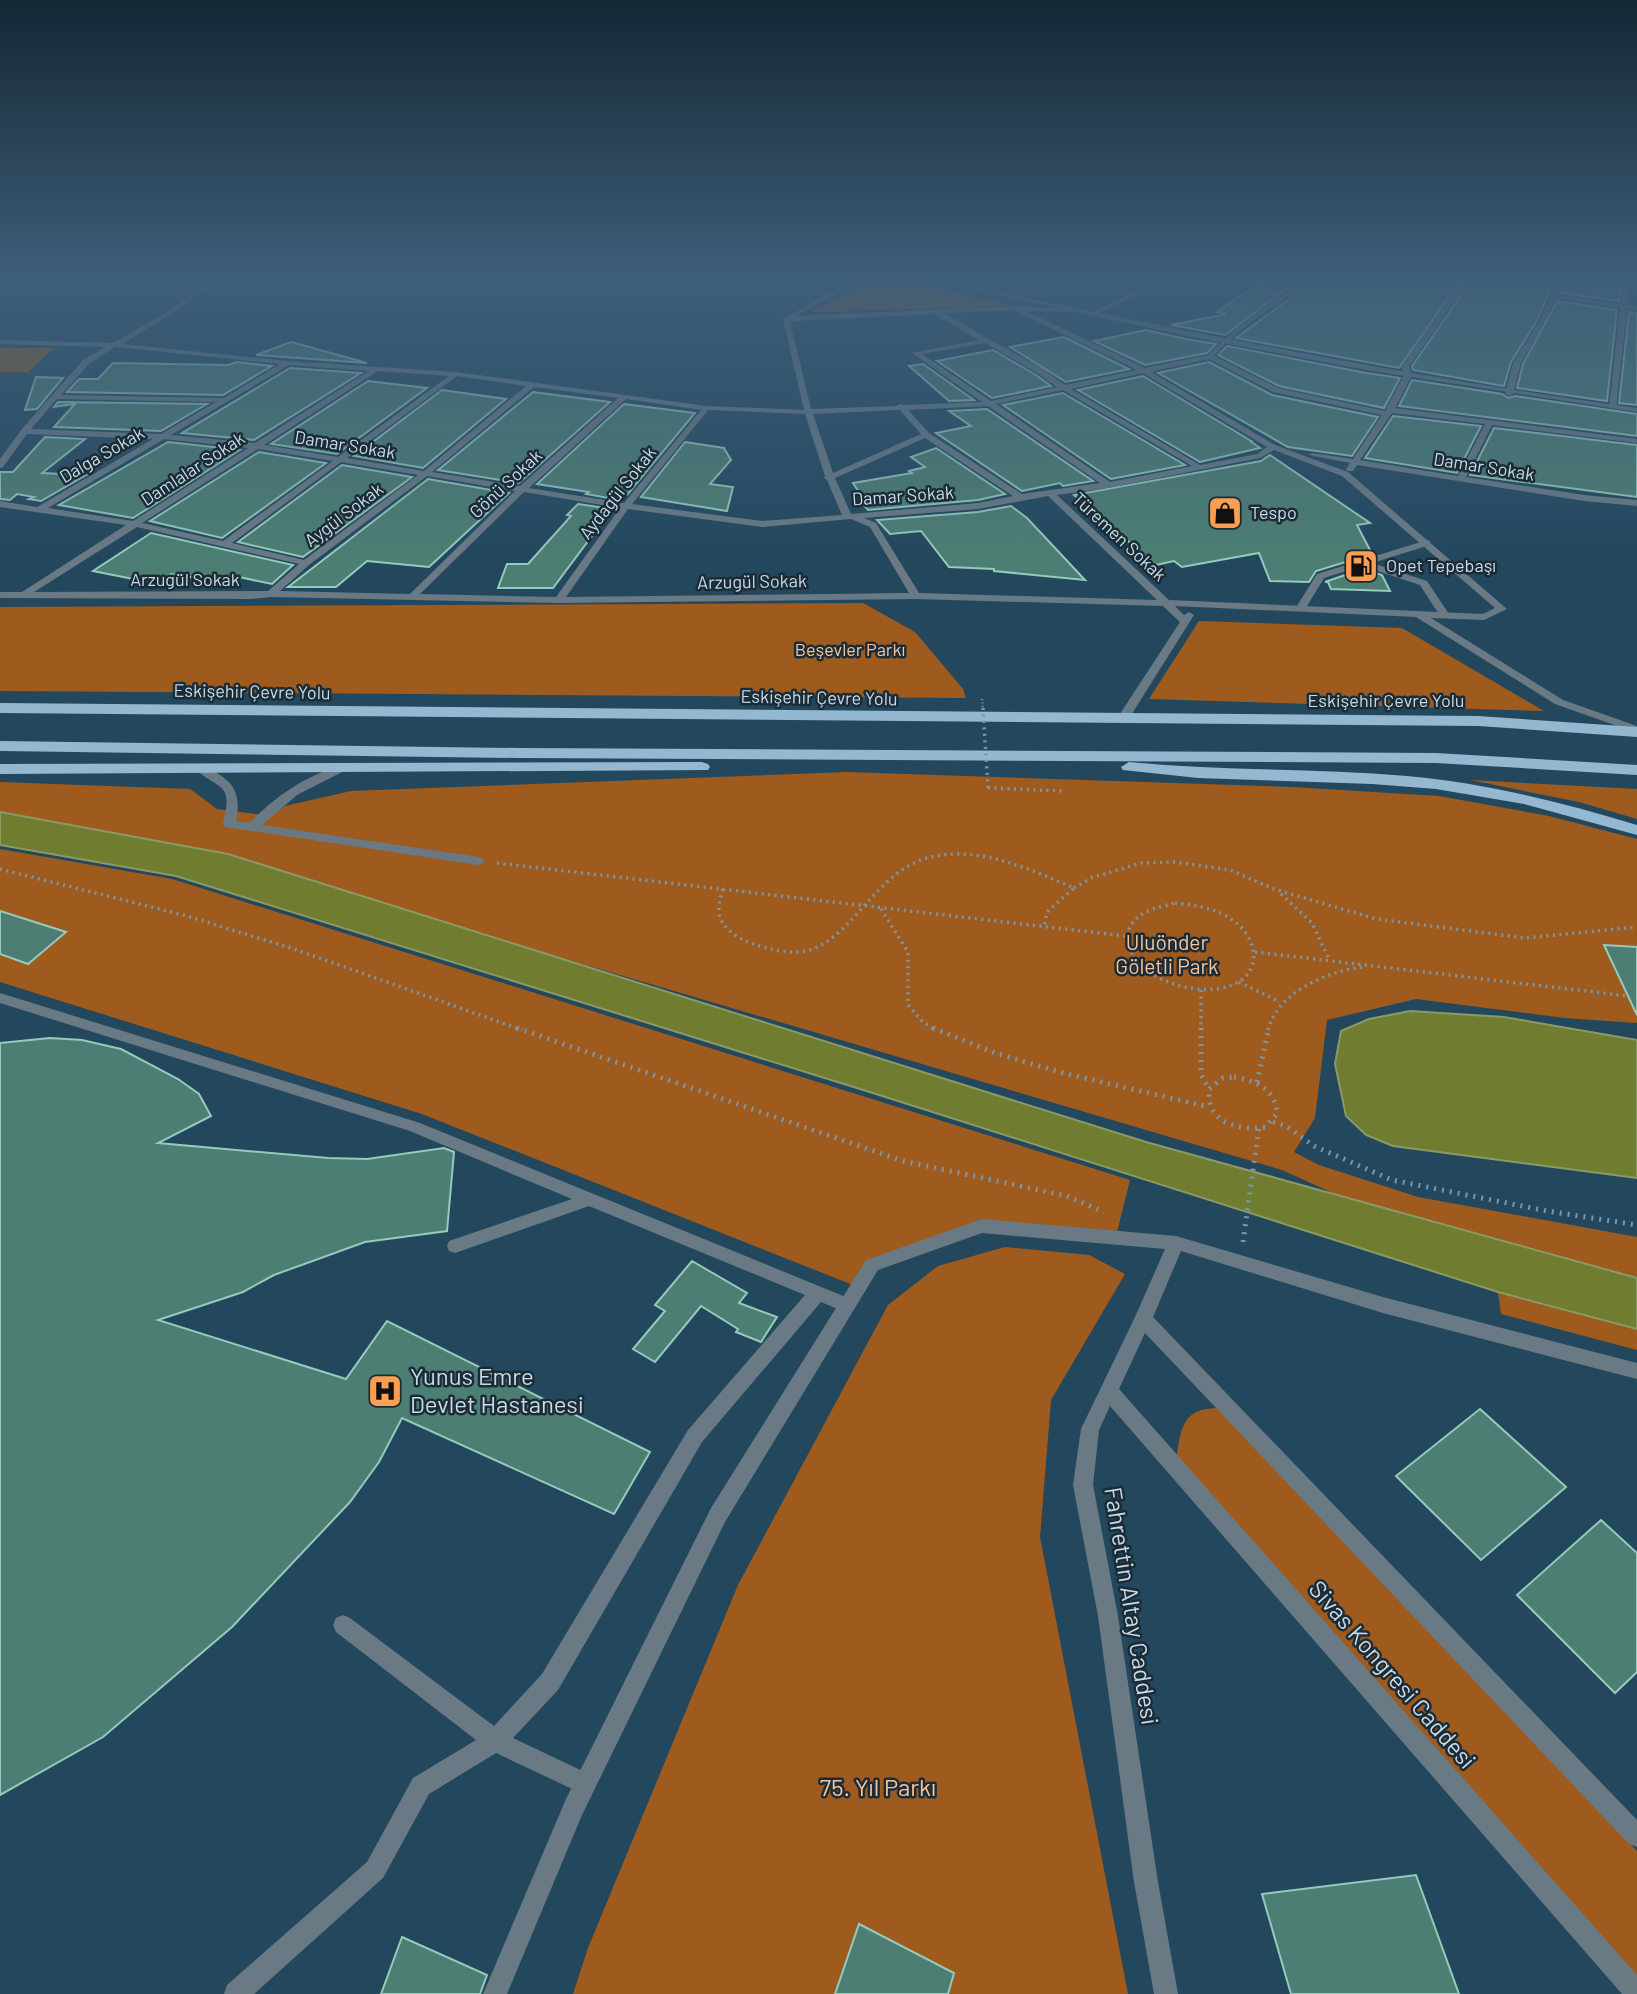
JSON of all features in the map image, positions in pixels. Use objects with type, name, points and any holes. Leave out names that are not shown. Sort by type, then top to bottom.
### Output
[{"type":"highway","name":"Eskişehir Çevre Yolu","points":[[0,708],[1122,720],[1478,721],[1637,731]]},
{"type":"highway","points":[[0,746],[1436,758],[1637,770]]},
{"type":"highway","points":[[0,769],[736,766],[828,754]]},
{"type":"highway","points":[[1020,754],[1138,768],[1408,781],[1488,792],[1570,809],[1637,830]]},
{"type":"street","points":[[0,465],[79,370]]},
{"type":"street","name":"Dalga Sokak","points":[[40,509],[277,370]]},
{"type":"street","name":"Damlalar Sokak","points":[[24,594],[375,370]]},
{"type":"street","points":[[405,370],[534,383],[706,408],[806,412],[987,404],[1136,370]]},
{"type":"street","points":[[797,370],[806,412],[828,478],[847,515],[873,525],[916,596]]},
{"type":"street","points":[[940,370],[1108,485]]},
{"type":"street","points":[[1038,370],[1197,466]]},
{"type":"street","points":[[1143,370],[1273,447],[1345,474],[1427,544]]},
{"type":"street","points":[[1236,370],[1276,390],[1388,412],[1637,441]]},
{"type":"street","points":[[1382,370],[1509,394],[1637,410]]},
{"type":"street","points":[[1345,474],[1388,412],[1408,375],[1406,370]]},
{"type":"street","points":[[1509,394],[1515,370]]},
{"type":"street","points":[[1613,407],[1617,370]]},
{"type":"street","points":[[226,543],[456,374]]},
{"type":"street","name":"Aygül Sokak","points":[[271,594],[306,563],[426,473],[534,383]]},
{"type":"street","points":[[55,397],[228,400]]},
{"type":"street","name":"Gönü Sokak","points":[[413,596],[522,489],[624,397]]},
{"type":"street","points":[[900,406],[926,435],[1020,497]]},
{"type":"street","name":"Aydagül Sokak","points":[[559,600],[626,506],[706,408]]},
{"type":"street","points":[[1461,479],[1488,425]]},
{"type":"street","name":"Damar Sokak","points":[[25,432],[166,437],[257,446],[626,506],[762,524],[978,506],[1260,456],[1273,447],[1354,463],[1584,498],[1637,503]]},
{"type":"street","points":[[828,478],[926,435]]},
{"type":"street","name":"Türemen Sokak","points":[[1051,494],[1185,621]]},
{"type":"street","points":[[0,504],[137,524],[306,563]]},
{"type":"street","points":[[1300,608],[1320,576],[1427,544]]},
{"type":"street","name":"Arzugül Sokak","points":[[0,595],[271,594],[559,600],[916,596],[1416,612],[1484,617],[1502,609],[1427,544]]},
{"type":"street","points":[[1363,563],[1423,583],[1444,614]]},
{"type":"street","points":[[1122,720],[1195,605]]},
{"type":"street","points":[[1416,612],[1559,702],[1637,731]]},
{"type":"street","points":[[253,827],[273,804],[292,791],[340,769]]},
{"type":"street","points":[[202,770],[223,779],[231,792],[234,808],[229,824],[480,860]]},
{"type":"street","points":[[0,998],[415,1127],[847,1305]]},
{"type":"street","points":[[455,1246],[590,1199]]},
{"type":"street","points":[[495,1994],[585,1784],[718,1515],[872,1265],[982,1226],[1176,1243],[1383,1305],[1637,1371]]},
{"type":"street","name":"Fahrettin Altay Caddesi","points":[[1166,1994],[1146,1882],[1108,1616],[1083,1485],[1090,1429],[1176,1243]]},
{"type":"street","points":[[236,1994],[375,1870],[421,1786],[495,1741],[550,1682],[695,1436],[818,1293]]},
{"type":"street","points":[[1143,1319],[1637,1836]]},
{"type":"street","name":"Sivas Kongresi Caddesi","points":[[1108,1391],[1637,1993]]},
{"type":"street","points":[[343,1625],[495,1741],[585,1784]]},
{"type":"path","points":[[982,699],[988,788],[1064,791]]},
{"type":"path","points":[[723,889],[717,906],[719,918],[733,933],[761,946],[790,953],[816,948],[839,929],[860,905],[909,867],[931,856],[954,854],[992,857],[1074,888]]},
{"type":"path","points":[[480,860],[1126,936]]},
{"type":"path","points":[[1044,927],[1047,912],[1074,888],[1091,878],[1141,863],[1175,862],[1230,870],[1274,889],[1376,919],[1525,938],[1637,927]]},
{"type":"path","points":[[0,869],[187,916],[295,948],[752,1111],[903,1161],[1067,1196],[1115,1217]]},
{"type":"path","points":[[1274,889],[1299,906],[1314,923],[1325,942],[1330,961]]},
{"type":"path","points":[[1195,905],[1215,910],[1247,932],[1256,960],[1251,972],[1239,982],[1221,989],[1177,987],[1156,978],[1134,958],[1129,951],[1126,936],[1130,923],[1141,913],[1156,906],[1195,905]]},
{"type":"path","points":[[880,908],[908,952],[908,1005],[921,1020],[940,1033],[1063,1073],[1209,1107]]},
{"type":"path","points":[[1255,952],[1628,996]]},
{"type":"path","points":[[1257,1082],[1268,1026],[1280,1002],[1296,990],[1335,972],[1373,966]]},
{"type":"path","points":[[1239,982],[1280,1002]]},
{"type":"path","points":[[1200,990],[1201,1075],[1209,1089],[1209,1107],[1214,1114],[1232,1126],[1244,1129],[1259,1128],[1273,1122],[1277,1114],[1278,1106],[1267,1089],[1257,1082],[1234,1077],[1223,1078],[1209,1089]]},
{"type":"path","points":[[1273,1122],[1286,1126],[1314,1146],[1392,1180],[1546,1211],[1637,1225]]},
{"type":"path","points":[[1246,1222],[1259,1128]]},
{"type":"green space","points":[[0,370],[30,370],[28,372]]},
{"type":"green space","name":"Beşevler Parkı","points":[[863,603],[915,632],[963,689],[966,698],[0,691],[0,607]]},
{"type":"green space","points":[[1199,621],[1402,628],[1544,711],[1149,699]]},
{"type":"green space","name":"Uluönder Göletli Park","points":[[847,772],[1292,787],[1439,796],[1549,816],[1637,839],[1637,1023],[1565,1018],[1416,999],[1327,1020],[1315,1118],[1294,1152],[1319,1165],[1418,1197],[1637,1237],[1637,1278],[1346,1199],[1282,1170],[474,932],[228,854],[0,812],[0,782],[190,789],[217,809],[271,816],[285,806],[351,791]]},
{"type":"green space","points":[[1470,780],[1637,789],[1637,819],[1579,802]]},
{"type":"green space","points":[[0,849],[172,879],[1130,1180],[1117,1232],[982,1220],[868,1262],[853,1285],[422,1114],[0,982]]},
{"type":"green space","name":"75. Yıl Parkı","points":[[1005,1247],[1089,1255],[1125,1274],[1051,1400],[1040,1537],[1128,1994],[573,1994],[588,1948],[738,1585],[888,1305],[938,1266]]},
{"type":"green space","points":[[1498,1292],[1637,1329],[1637,1350],[1501,1314]]},
{"type":"green space","points":[[1222,1408],[1637,1851],[1637,1984],[1176,1461],[1182,1429],[1191,1415],[1199,1411]]},
{"type":"shaded area","points":[[0,812],[228,854],[1146,1142],[1637,1278],[1637,1329],[1498,1292],[876,1094],[176,876],[0,845]]},
{"type":"shaded area","points":[[1410,1011],[1504,1017],[1637,1040],[1637,1178],[1393,1146],[1366,1135],[1346,1116],[1335,1064],[1341,1031],[1369,1019]]},
{"type":"building","points":[[106,370],[265,370],[223,395],[67,392],[79,379],[98,379]]},
{"type":"building","points":[[287,370],[361,373],[254,440],[182,433]]},
{"type":"building","points":[[914,370],[932,370],[974,400],[949,401]]},
{"type":"building","points":[[950,370],[1027,370],[1051,386],[992,398]]},
{"type":"building","points":[[1047,370],[1124,370],[1066,382]]},
{"type":"building","points":[[1172,370],[1224,370],[1272,395],[1378,417],[1352,456],[1288,447],[1158,373]]},
{"type":"building","points":[[1248,370],[1351,370],[1400,378],[1384,408],[1279,386]]},
{"type":"building","points":[[1413,370],[1509,370],[1504,386]]},
{"type":"building","points":[[1521,370],[1610,370],[1607,401],[1517,388]]},
{"type":"building","points":[[1623,370],[1637,370],[1637,405],[1619,403]]},
{"type":"building","points":[[1143,376],[1260,448],[1200,462],[1078,390]]},
{"type":"building","points":[[36,377],[63,378],[37,409],[25,410]]},
{"type":"building","points":[[1412,380],[1502,394],[1508,398],[1515,396],[1637,414],[1637,436],[1399,406]]},
{"type":"building","points":[[368,381],[427,388],[337,454],[271,444]]},
{"type":"building","points":[[442,390],[506,399],[423,468],[354,456]]},
{"type":"building","points":[[533,392],[610,402],[519,483],[438,470]]},
{"type":"building","points":[[1063,393],[1185,465],[1111,479],[1003,405]]},
{"type":"building","points":[[58,402],[207,404],[161,431],[54,427],[75,404],[54,407]]},
{"type":"building","points":[[624,404],[695,413],[627,495],[623,494],[619,500],[586,494],[589,492],[537,484]]},
{"type":"building","points":[[987,409],[1093,481],[1063,486],[1060,483],[1022,491],[936,433],[971,426],[949,411]]},
{"type":"building","points":[[1393,416],[1481,426],[1457,473],[1365,458]]},
{"type":"building","points":[[1494,428],[1637,445],[1637,497],[1470,475]]},
{"type":"building","points":[[45,437],[85,439],[42,473],[86,475],[41,501],[17,494],[10,500],[0,499],[0,472],[13,472]]},
{"type":"building","points":[[168,442],[240,450],[133,518],[59,505]]},
{"type":"building","points":[[685,442],[724,448],[731,460],[710,484],[733,487],[727,511],[641,497]]},
{"type":"building","points":[[936,448],[1005,494],[978,500],[868,510],[862,503],[866,503],[853,483],[912,473],[909,471],[925,467],[911,457]]},
{"type":"building","points":[[259,452],[326,463],[222,538],[150,521]]},
{"type":"building","name":"Tespo","points":[[1270,455],[1370,523],[1357,525],[1372,554],[1316,571],[1309,582],[1270,581],[1259,553],[1182,567],[1174,561],[1156,565],[1074,495],[1261,461]]},
{"type":"building","points":[[342,465],[412,477],[303,557],[238,542]]},
{"type":"building","points":[[428,479],[509,493],[429,567],[367,561],[336,587],[288,587]]},
{"type":"building","points":[[578,504],[612,509],[553,588],[498,588],[507,564],[528,564],[571,516],[567,515]]},
{"type":"building","points":[[1011,506],[1027,518],[1085,580],[994,569],[949,567],[921,531],[890,534],[877,520],[978,512]]},
{"type":"building","points":[[151,533],[293,565],[272,584],[239,577],[234,580],[202,579],[171,574],[164,579],[138,580],[93,571]]},
{"type":"building","points":[[1362,569],[1382,575],[1390,591],[1331,589],[1328,582],[1325,582]]},
{"type":"building","points":[[0,911],[66,932],[28,964],[0,954]]},
{"type":"building","points":[[1604,945],[1637,947],[1637,1015]]},
{"type":"building","points":[[50,1038],[82,1040],[121,1049],[178,1079],[199,1094],[211,1116],[158,1143],[328,1158],[367,1159],[444,1148],[454,1152],[447,1231],[365,1242],[274,1275],[243,1292],[158,1320],[346,1379],[387,1321],[650,1452],[614,1514],[402,1418],[379,1462],[350,1502],[232,1627],[103,1737],[0,1795],[0,1043]]},
{"type":"building","points":[[692,1261],[747,1293],[739,1303],[777,1317],[761,1342],[736,1332],[738,1329],[701,1306],[655,1362],[633,1349],[665,1311],[655,1305]]},
{"type":"building","points":[[1480,1409],[1566,1487],[1481,1560],[1396,1476]]},
{"type":"building","points":[[1601,1520],[1637,1553],[1637,1672],[1615,1693],[1517,1595]]},
{"type":"building","points":[[1416,1875],[1459,1994],[1291,1994],[1262,1894]]},
{"type":"building","points":[[859,1924],[954,1973],[948,1994],[835,1994]]},
{"type":"building","points":[[402,1937],[487,1975],[480,1994],[381,1994]]},
{"type":"place","name":"Tespo","points":[[1225,513]]},
{"type":"place","name":"Opet Tepebaşı","points":[[1361,566]]},
{"type":"place","name":"Yunus Emre Devlet Hastanesi","points":[[385,1391]]}]
